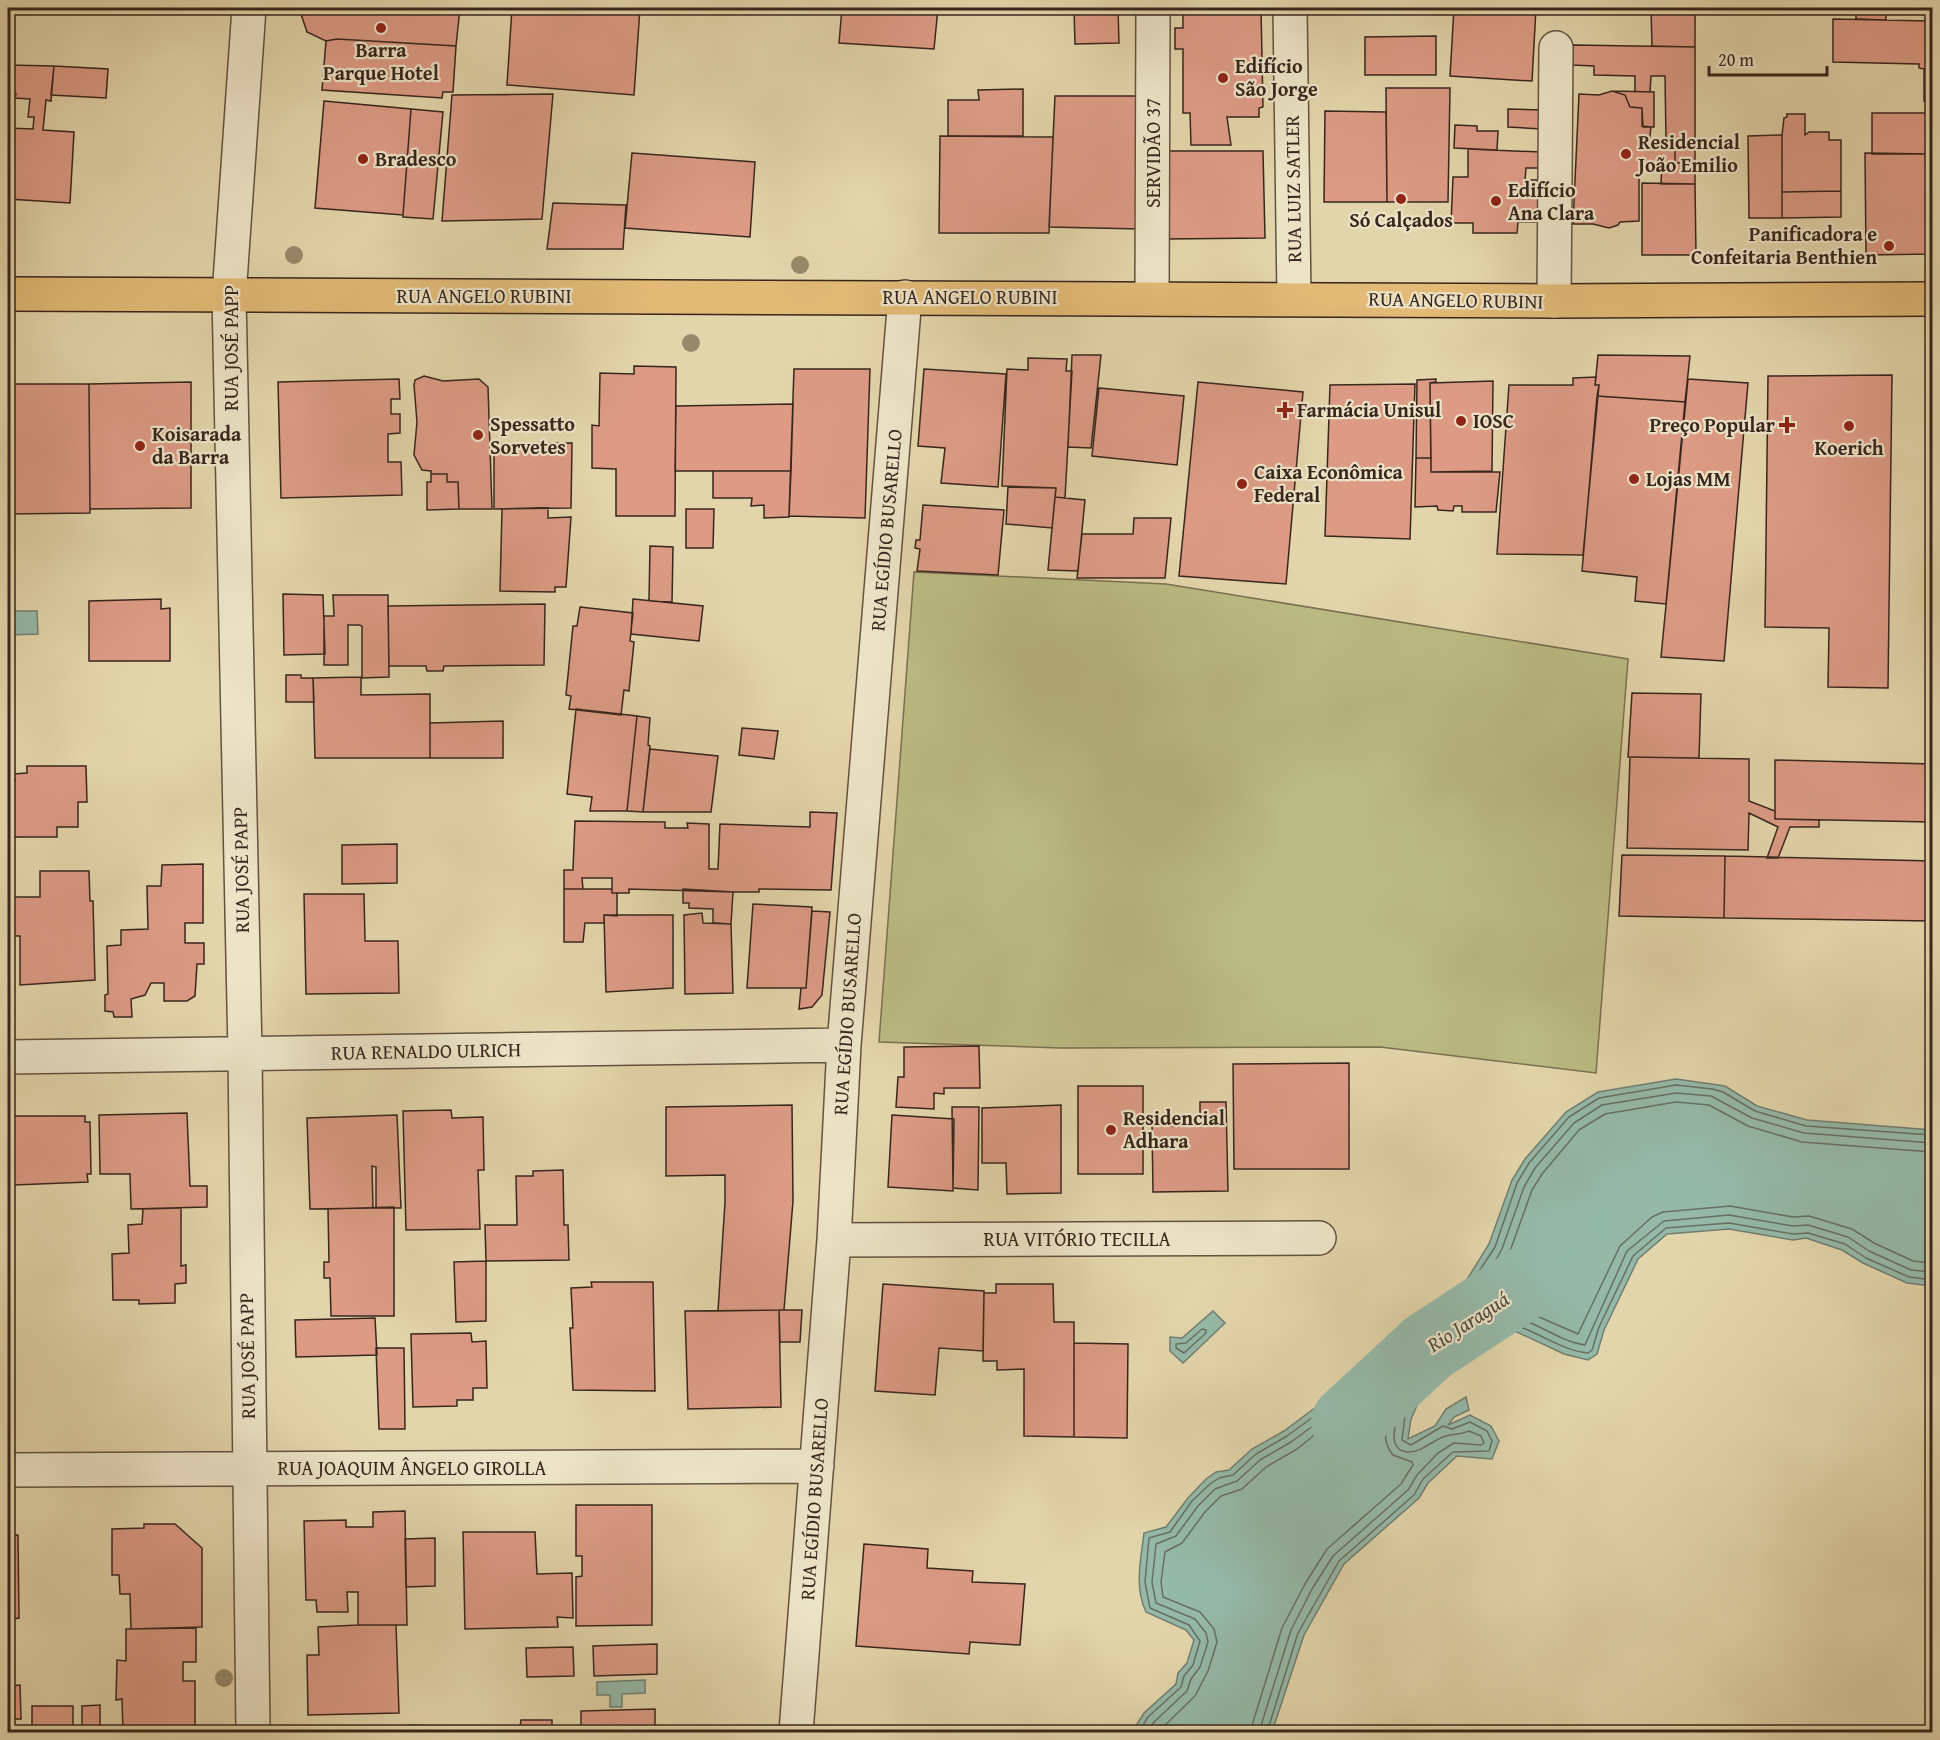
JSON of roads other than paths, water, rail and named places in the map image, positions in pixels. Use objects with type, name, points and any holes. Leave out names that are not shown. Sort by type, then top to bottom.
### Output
[{"type":"main road","name":"RUA ANGELO RUBINI","points":[[8,294],[1294,298],[1554,301],[1932,299]]},
{"type":"street","name":"RUA JOSÉ PAPP","points":[[249,8],[229,296],[244,1053],[253,1732]]},
{"type":"street","name":"SERVIDÃO 37","points":[[1152,298],[1153,8]]},
{"type":"street","name":"RUA LUIZ SATLER","points":[[1290,8],[1294,298]]},
{"type":"street","points":[[1554,301],[1556,48]]},
{"type":"street","name":"RUA EGÍDIO BUSARELLO","points":[[796,1732],[834,1240],[844,1045],[904,297]]},
{"type":"street","name":"RUA RENALDO ULRICH","points":[[8,1057],[844,1045]]},
{"type":"street","name":"RUA VITÓRIO TECILLA","points":[[834,1240],[1319,1238]]},
{"type":"street","name":"RUA JOAQUIM ÂNGELO GIROLLA","points":[[8,1470],[817,1466]]},
{"type":"water","points":[[8,611],[37,611],[38,634],[8,635]]},
{"type":"water","points":[[1676,1079],[1725,1086],[1757,1106],[1807,1120],[1932,1130],[1932,1286],[1907,1283],[1863,1263],[1842,1250],[1806,1238],[1793,1240],[1729,1229],[1667,1234],[1638,1259],[1604,1330],[1597,1354],[1588,1360],[1564,1354],[1517,1332],[1480,1331],[1471,1328],[1447,1329],[1439,1343],[1425,1346],[1421,1354],[1432,1355],[1435,1365],[1411,1419],[1408,1439],[1435,1426],[1446,1409],[1466,1397],[1469,1410],[1454,1417],[1448,1425],[1470,1415],[1491,1426],[1499,1441],[1492,1459],[1457,1456],[1428,1483],[1419,1498],[1344,1564],[1304,1635],[1272,1732],[1132,1732],[1144,1713],[1176,1684],[1178,1673],[1187,1663],[1194,1640],[1186,1630],[1146,1612],[1139,1583],[1144,1533],[1166,1527],[1206,1479],[1216,1472],[1229,1470],[1252,1449],[1284,1431],[1324,1401],[1373,1360],[1398,1332],[1419,1320],[1436,1302],[1466,1281],[1489,1244],[1512,1180],[1525,1159],[1566,1112],[1598,1092]]},
{"type":"water","points":[[1213,1311],[1225,1323],[1183,1363],[1170,1351],[1170,1337],[1182,1338]]},
{"type":"water","points":[[645,1680],[645,1693],[622,1694],[622,1707],[610,1707],[610,1695],[597,1695],[597,1682]]},
{"type":"waterway","name":"Rio Jaraguá","points":[[1347,1422],[1428,1347],[1539,1274]]},
{"type":"place","name":"Barra Parque Hotel","points":[[381,28]]},
{"type":"place","name":"Edifício São Jorge","points":[[1223,78]]},
{"type":"place","name":"Residencial João Emilio","points":[[1626,154]]},
{"type":"place","name":"Bradesco","points":[[363,159]]},
{"type":"place","name":"Só Calçados","points":[[1401,199]]},
{"type":"place","name":"Edifício Ana Clara","points":[[1496,201]]},
{"type":"place","name":"Panificadora e Confeitaria Benthien","points":[[1889,246]]},
{"type":"place","name":"Farmácia Unisul","points":[[1285,410]]},
{"type":"place","name":"IOSC","points":[[1461,421]]},
{"type":"place","name":"Preço Popular","points":[[1787,425]]},
{"type":"place","name":"Koerich","points":[[1849,426]]},
{"type":"place","name":"Spessatto Sorvetes","points":[[478,435]]},
{"type":"place","name":"Koisarada da Barra","points":[[140,446]]},
{"type":"place","name":"Lojas MM","points":[[1634,479]]},
{"type":"place","name":"Caixa Econômica Federal","points":[[1242,484]]},
{"type":"place","name":"Residencial Adhara","points":[[1111,1130]]}]
